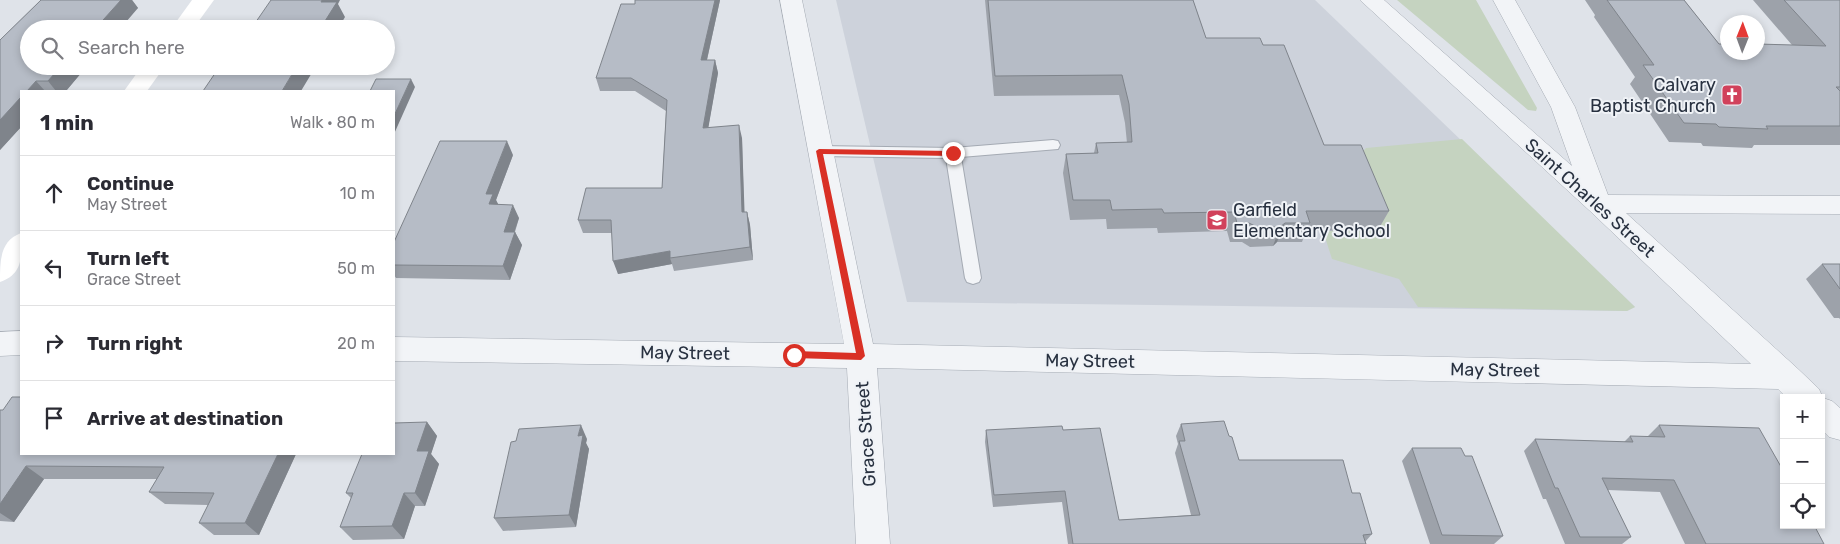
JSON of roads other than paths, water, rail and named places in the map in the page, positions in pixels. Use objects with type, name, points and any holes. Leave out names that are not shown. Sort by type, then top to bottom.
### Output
[{"type":"street","points":[[189,20],[203,0]]},
{"type":"street","name":"Grace Street","points":[[791,0],[819,151],[861,356],[873,544]]},
{"type":"street","name":"Saint Charles Street","points":[[1371,0],[1599,204],[1804,394]]},
{"type":"street","points":[[1504,0],[1562,107],[1599,204],[1840,205]]},
{"type":"street","points":[[136,90],[147,75]]},
{"type":"street","points":[[0,271],[20,244]]},
{"type":"street","points":[[0,344],[20,343]]},
{"type":"street","name":"May Street","points":[[395,349],[861,356],[1786,376]]},
{"type":"street","points":[[1825,414],[1840,428]]},
{"type":"lane","points":[[819,151],[953,153],[1053,145]]},
{"type":"lane","points":[[953,153],[973,278]]},
{"type":"place","name":"Calvary Baptist Church","points":[[1732,95]]},
{"type":"place","name":"Garfield Elementary School","points":[[1217,220]]}]
